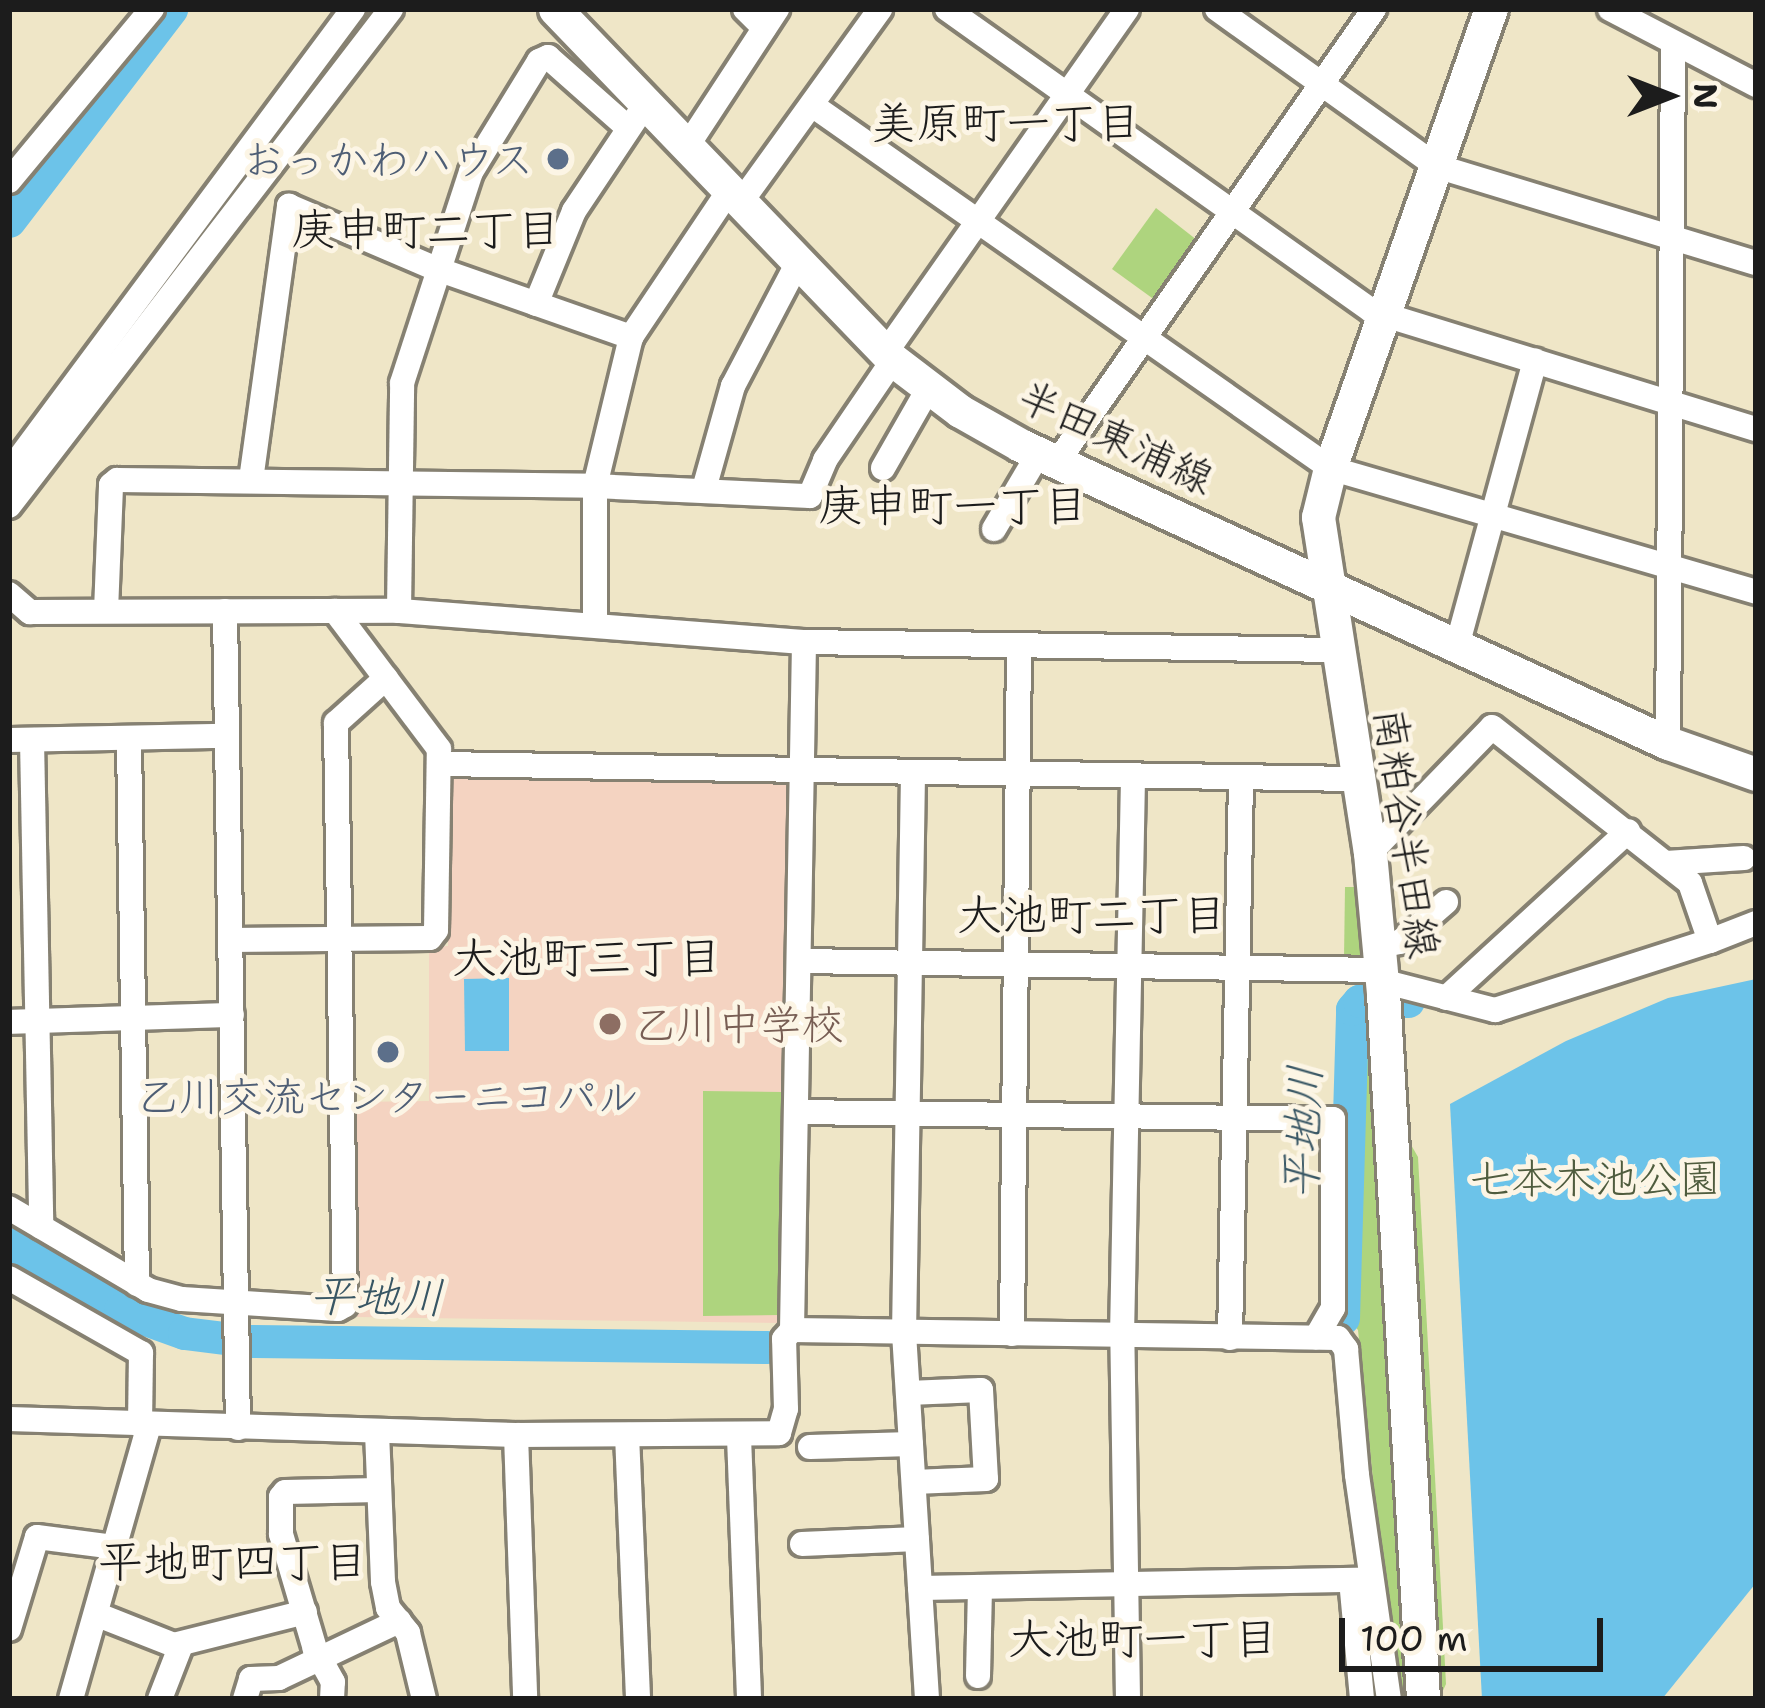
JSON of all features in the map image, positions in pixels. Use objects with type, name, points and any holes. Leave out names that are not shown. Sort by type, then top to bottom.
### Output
[{"type":"main road","name":"半田東浦線","points":[[554,9],[637,116],[688,145],[890,356],[928,389],[1048,457],[1668,743],[1756,774]]},
{"type":"main road","name":"南粕谷半田線","points":[[1423,1699],[1370,853],[1318,517],[1330,468],[1490,9]]},
{"type":"street","points":[[12,171],[152,9]]},
{"type":"street","points":[[9,472],[353,9]]},
{"type":"street","points":[[9,506],[391,9]]},
{"type":"street","points":[[688,145],[771,18],[745,9]]},
{"type":"street","points":[[595,625],[596,486],[631,337],[735,196],[812,105],[880,9]]},
{"type":"street","points":[[947,9],[1384,315],[1756,429]]},
{"type":"street","points":[[106,611],[110,484],[117,480],[596,486],[810,496],[825,460],[978,220],[1127,9]]},
{"type":"street","points":[[1217,9],[1436,166],[1756,263]]},
{"type":"street","points":[[994,529],[1144,337],[1374,9]]},
{"type":"street","points":[[1610,9],[1756,85]]},
{"type":"street","points":[[1668,743],[1673,45]]},
{"type":"street","points":[[398,611],[402,383],[471,172],[539,61],[548,57],[637,116],[574,211],[536,304]]},
{"type":"street","points":[[812,105],[1330,468],[1756,592]]},
{"type":"street","points":[[251,480],[289,206],[437,269],[631,337]]},
{"type":"street","points":[[704,489],[734,386],[798,262]]},
{"type":"street","points":[[1457,646],[1535,360]]},
{"type":"street","points":[[883,468],[928,389]]},
{"type":"street","points":[[9,594],[30,612],[398,611],[804,642],[1335,650]]},
{"type":"street","points":[[226,611],[238,1428]]},
{"type":"street","points":[[230,940],[430,938],[436,930],[440,749],[334,611]]},
{"type":"street","points":[[9,1419],[516,1435],[739,1438],[779,1433],[786,1409],[784,1340],[791,1330],[804,642]]},
{"type":"street","points":[[1012,1334],[1018,645]]},
{"type":"street","points":[[9,1208],[137,1284],[182,1299],[237,1308],[338,1310],[345,1305],[336,724],[386,678]]},
{"type":"street","points":[[1370,853],[1492,727],[1690,883],[1710,941]]},
{"type":"street","points":[[41,1227],[39,1021],[21,740],[226,736]]},
{"type":"street","points":[[129,739],[137,1284]]},
{"type":"street","points":[[440,764],[1357,779]]},
{"type":"street","points":[[913,774],[904,1333],[927,1699]]},
{"type":"street","points":[[1128,1699],[1122,1336],[1133,776]]},
{"type":"street","points":[[1230,1338],[1240,779]]},
{"type":"street","points":[[1446,998],[1628,831]]},
{"type":"street","points":[[1666,863],[1744,858]]},
{"type":"street","points":[[1381,980],[1400,942],[1446,902]]},
{"type":"street","points":[[800,961],[1239,967],[1381,980],[1495,1010],[1756,923]]},
{"type":"street","points":[[9,1022],[232,1015]]},
{"type":"street","points":[[796,1112],[1333,1119],[1337,1125],[1334,1342],[1360,1579],[1362,1699]]},
{"type":"street","points":[[9,1278],[141,1353],[145,1425],[98,1615],[71,1699]]},
{"type":"street","points":[[791,1330],[1334,1342]]},
{"type":"street","points":[[908,1393],[982,1390],[986,1479],[914,1482]]},
{"type":"street","points":[[376,1432],[383,1582],[388,1608],[408,1633],[424,1699]]},
{"type":"street","points":[[516,1435],[525,1699]]},
{"type":"street","points":[[627,1435],[638,1699]]},
{"type":"street","points":[[739,1438],[748,1699]]},
{"type":"street","points":[[810,1447],[911,1444]]},
{"type":"street","points":[[332,1699],[333,1682],[319,1656],[281,1534],[281,1497],[285,1492],[378,1490]]},
{"type":"street","points":[[9,1629],[17,1577],[37,1537],[116,1546]]},
{"type":"street","points":[[802,1544],[917,1539]]},
{"type":"street","points":[[920,1588],[1360,1579]]},
{"type":"street","points":[[1360,1579],[1389,1699]]},
{"type":"street","points":[[978,1676],[980,1588]]},
{"type":"street","points":[[98,1615],[181,1645],[305,1612]]},
{"type":"street","points":[[245,1699],[251,1679],[279,1678],[399,1621]]},
{"type":"street","points":[[160,1699],[181,1645]]},
{"type":"shaded area","name":"乙川中学校","points":[[455,776],[773,777],[790,783],[779,1323],[357,1317],[354,1102],[429,1101],[429,947],[448,946],[449,781]]},
{"type":"green space","points":[[1156,208],[1202,244],[1159,303],[1112,269]]},
{"type":"green space","points":[[1345,887],[1363,887],[1367,954],[1360,959],[1344,959]]},
{"type":"green space","points":[[1375,1007],[1413,1699],[1395,1699],[1358,1330],[1348,1319],[1358,1014]]},
{"type":"green space","points":[[703,1091],[782,1092],[780,1315],[703,1316]]},
{"type":"green space","points":[[1403,1131],[1418,1157],[1446,1684],[1439,1699]]},
{"type":"water","points":[[509,978],[509,1051],[465,1051],[464,979]]},
{"type":"water","name":"七本木池公園","points":[[1756,979],[1756,1583],[1662,1699],[1482,1699],[1450,1104],[1566,1041],[1668,998]]},
{"type":"waterway","points":[[9,221],[171,9]]},
{"type":"waterway","name":"平地川","points":[[1343,1318],[1352,1009],[1359,1001],[1408,1001]]},
{"type":"waterway","name":"平地川","points":[[9,1244],[120,1310],[184,1333],[248,1341],[767,1347]]},
{"type":"place","name":"おっかわハウス","points":[[558,159]]},
{"type":"place","name":"乙川中学校","points":[[610,1024]]},
{"type":"place","name":"乙川交流センターニコパル","points":[[388,1052]]},
{"type":"district","name":"美原町一丁目","points":[[1006,123]]},
{"type":"district","name":"庚申町二丁目","points":[[426,230]]},
{"type":"district","name":"庚申町一丁目","points":[[953,506]]},
{"type":"district","name":"大池町二丁目","points":[[1092,915]]},
{"type":"district","name":"大池町三丁目","points":[[587,958]]},
{"type":"district","name":"平地町四丁目","points":[[233,1562]]},
{"type":"district","name":"大池町一丁目","points":[[1143,1639]]}]
